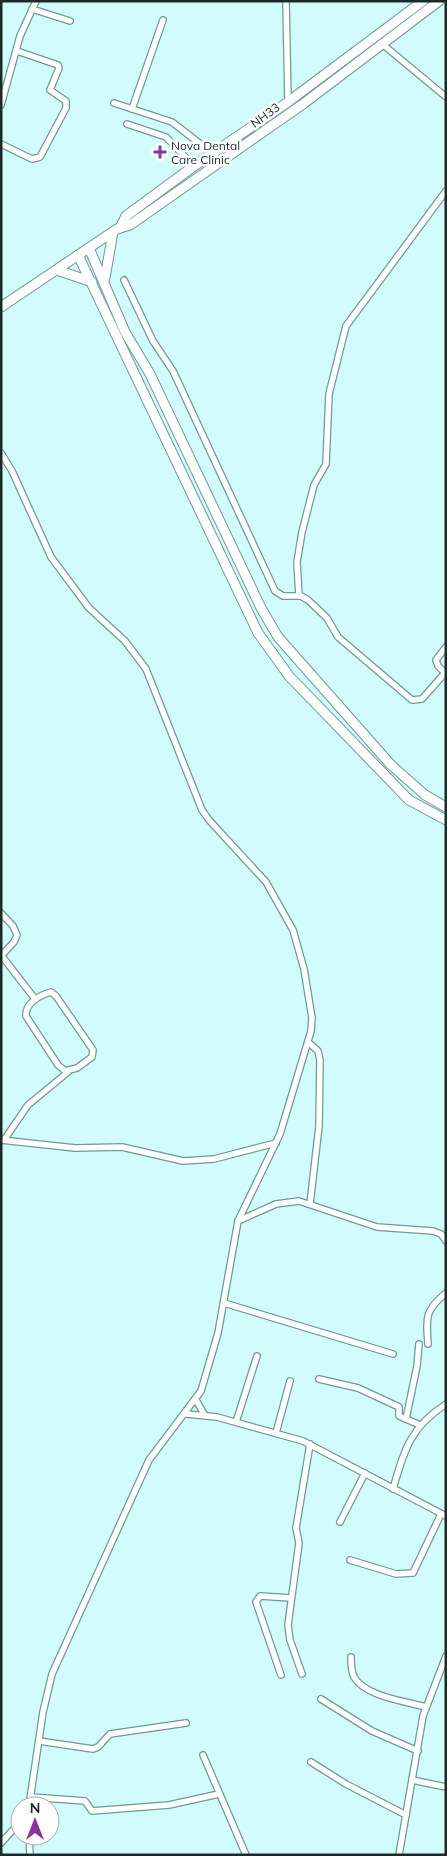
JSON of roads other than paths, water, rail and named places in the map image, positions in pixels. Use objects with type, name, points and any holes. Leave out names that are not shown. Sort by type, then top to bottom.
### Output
[{"type":"main road","points":[[104,280],[117,230],[126,216],[212,153],[288,102],[422,1]]},
{"type":"main road","name":"NH33","points":[[1,307],[117,230],[130,225],[247,144],[380,43],[439,1]]},
{"type":"main road","points":[[89,248],[125,332],[150,374],[261,608],[278,637],[391,765],[425,795],[446,807]]},
{"type":"main road","points":[[78,255],[258,633],[289,676],[408,800],[446,820]]},
{"type":"main road","points":[[57,270],[92,282]]},
{"type":"street","points":[[1,105],[20,36],[36,1]]},
{"type":"street","points":[[286,1],[288,102]]},
{"type":"street","points":[[32,9],[70,20]]},
{"type":"street","points":[[132,109],[163,20]]},
{"type":"street","points":[[380,43],[446,97]]},
{"type":"street","points":[[1,144],[32,159],[40,157],[66,108],[66,101],[50,90],[59,68],[58,65],[17,51]]},
{"type":"street","points":[[114,103],[172,122],[212,153]]},
{"type":"street","points":[[127,124],[145,132],[166,137],[194,166]]},
{"type":"street","points":[[298,596],[297,562],[302,532],[314,485],[326,464],[330,394],[346,326],[446,191]]},
{"type":"street","points":[[124,280],[153,341],[173,372],[275,591],[283,596],[298,596],[308,600],[326,618],[338,637],[412,700],[422,699],[445,674],[438,666],[436,660],[446,647]]},
{"type":"street","points":[[1,453],[12,471],[50,557],[89,608],[130,647],[146,669],[196,797],[209,820],[266,882],[293,930],[300,949],[312,1018],[308,1042],[287,1116],[276,1143],[245,1202],[238,1221],[218,1333],[196,1400],[160,1443],[140,1480],[52,1674],[38,1740],[31,1796]]},
{"type":"street","points":[[1,913],[14,926],[17,935],[14,942],[1,955],[35,999]]},
{"type":"street","points":[[68,1072],[58,1065],[27,1020],[26,1011],[35,999],[48,993],[54,994],[94,1052],[92,1057],[68,1072],[28,1105],[3,1140],[68,1148],[122,1147],[183,1161],[214,1159],[276,1143]]},
{"type":"street","points":[[308,1042],[318,1051],[320,1060],[319,1126],[310,1204]]},
{"type":"street","points":[[238,1221],[284,1202],[300,1201],[376,1227],[433,1231],[441,1234],[446,1241]]},
{"type":"street","points":[[428,1344],[428,1311],[431,1305],[446,1293]]},
{"type":"street","points":[[224,1304],[392,1354]]},
{"type":"street","points":[[406,1419],[417,1366],[419,1344]]},
{"type":"street","points":[[236,1422],[257,1356]]},
{"type":"street","points":[[319,1379],[350,1385],[400,1407],[398,1415],[420,1425]]},
{"type":"street","points":[[276,1433],[290,1381]]},
{"type":"street","points":[[196,1400],[204,1414]]},
{"type":"street","points":[[393,1489],[406,1446],[420,1425],[446,1404]]},
{"type":"street","points":[[186,1414],[204,1414],[310,1444],[444,1515],[412,1573],[396,1574],[350,1560]]},
{"type":"street","points":[[302,1674],[289,1632],[291,1598],[299,1542],[296,1528],[310,1444]]},
{"type":"street","points":[[340,1522],[366,1473]]},
{"type":"street","points":[[281,1675],[256,1602],[260,1596],[291,1598]]},
{"type":"street","points":[[399,1855],[426,1707],[446,1656]]},
{"type":"street","points":[[351,1657],[352,1673],[363,1686],[382,1694],[426,1707]]},
{"type":"street","points":[[321,1700],[372,1731],[418,1751]]},
{"type":"street","points":[[38,1740],[93,1749],[98,1747],[110,1734],[186,1723]]},
{"type":"street","points":[[203,1755],[246,1855]]},
{"type":"street","points":[[311,1762],[346,1784],[406,1815]]},
{"type":"street","points":[[412,1780],[446,1787]]},
{"type":"street","points":[[60,1800],[85,1802],[92,1811],[169,1805],[219,1794]]},
{"type":"street","points":[[1,1843],[10,1833]]},
{"type":"place","name":"Nova Dental Care Clinic","points":[[160,152]]}]
